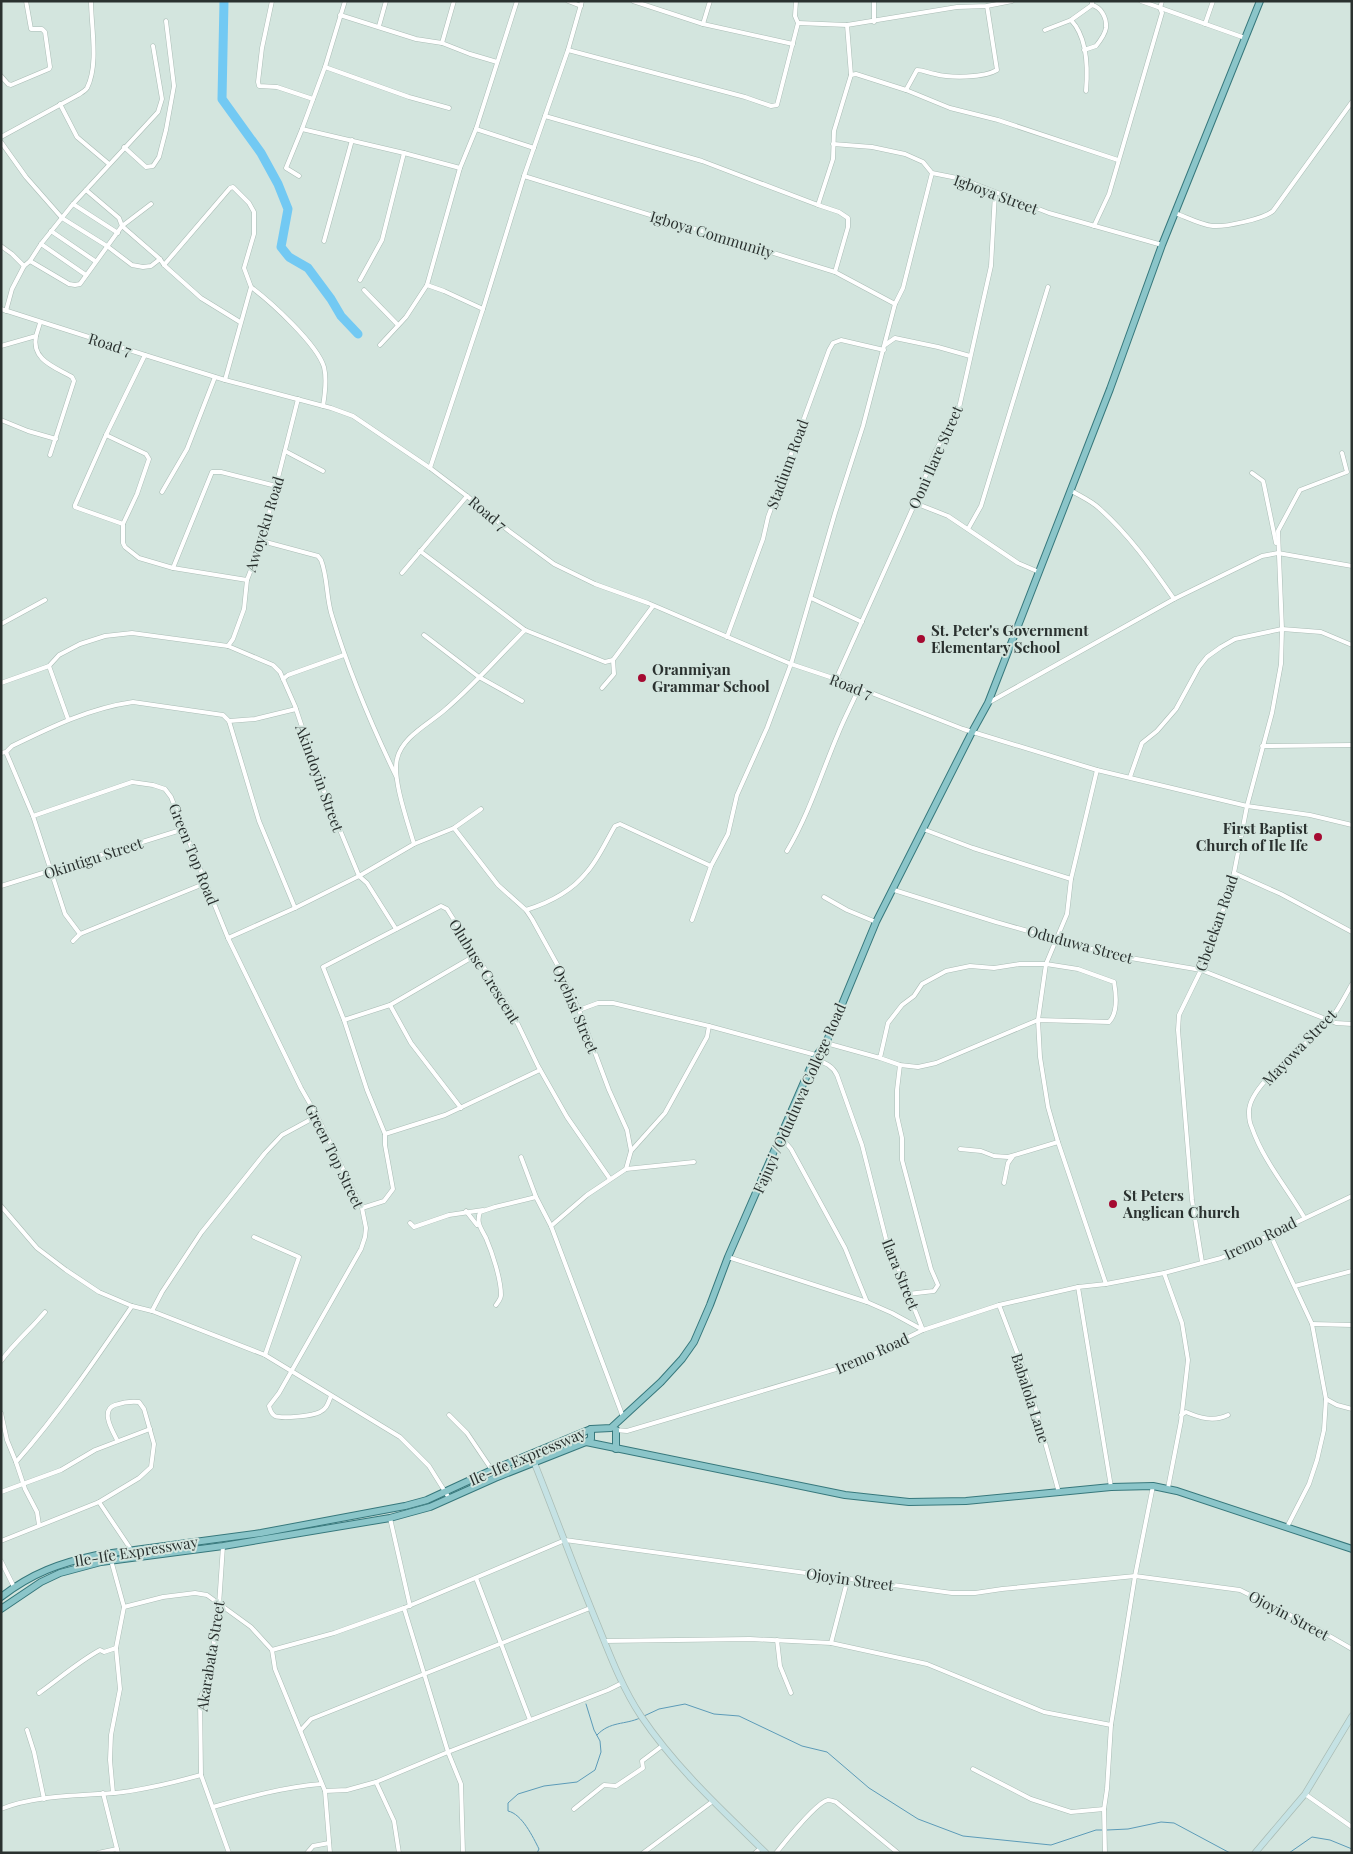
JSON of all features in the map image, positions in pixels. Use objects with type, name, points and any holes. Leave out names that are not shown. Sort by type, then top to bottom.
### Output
[{"type":"main road","name":"Fajuyi /Oduduwa College Road","points":[[614,1429],[661,1382],[682,1359],[694,1342],[728,1258],[815,1057],[826,1043],[876,922],[988,703],[1040,572],[1162,245],[1260,1]]},
{"type":"main road","points":[[591,1429],[614,1429],[616,1450]]},
{"type":"main road","name":"Ile-Ife Expressway","points":[[1,1597],[14,1587],[56,1565],[97,1555],[261,1532],[378,1511],[427,1500],[492,1470],[591,1429],[591,1439],[586,1442],[534,1462],[430,1507],[390,1518],[223,1546],[111,1560],[60,1573],[32,1587],[1,1609]]},
{"type":"main road","points":[[586,1442],[616,1450],[845,1496],[909,1502],[966,1501],[1111,1487],[1153,1486],[1168,1488],[1352,1549]]},
{"type":"street","points":[[1,76],[11,85],[50,67],[45,32],[42,29],[30,29],[26,1]]},
{"type":"street","points":[[1,138],[86,89],[90,78],[94,48],[91,27],[91,1]]},
{"type":"street","points":[[272,1],[262,48],[259,86],[277,88],[313,100]]},
{"type":"street","points":[[299,176],[286,168],[313,100],[345,1]]},
{"type":"street","points":[[379,26],[386,1]]},
{"type":"street","points":[[442,43],[454,1]]},
{"type":"street","points":[[380,346],[398,325],[426,285],[460,168],[476,128],[518,1]]},
{"type":"street","points":[[430,468],[582,3],[568,1]]},
{"type":"street","points":[[632,1],[703,24],[793,44]]},
{"type":"street","points":[[703,24],[710,1]]},
{"type":"street","points":[[568,50],[771,106],[777,105],[798,23],[795,16],[796,1]]},
{"type":"street","points":[[874,1],[874,22]]},
{"type":"street","points":[[955,1],[957,7]]},
{"type":"street","points":[[798,23],[847,26],[957,7],[987,6],[1012,1]]},
{"type":"street","points":[[1141,1],[1246,38]]},
{"type":"street","points":[[1094,226],[1108,194],[1162,13],[1160,8],[1162,1]]},
{"type":"street","points":[[1205,24],[1213,1]]},
{"type":"street","points":[[1045,30],[1071,20],[1092,3],[1101,10],[1106,27],[1096,46],[1084,50]]},
{"type":"street","points":[[906,90],[917,70],[924,70],[937,75],[965,76],[986,75],[997,70],[987,6]]},
{"type":"street","points":[[340,15],[416,39],[442,43],[497,62]]},
{"type":"street","points":[[1071,20],[1078,32],[1087,59],[1086,91]]},
{"type":"street","points":[[124,147],[146,167],[153,166],[158,157],[174,86],[166,21]]},
{"type":"street","points":[[818,205],[833,159],[834,130],[850,75],[847,26]]},
{"type":"street","points":[[4,310],[24,266],[30,261],[51,231],[124,147],[158,112],[162,99],[153,46]]},
{"type":"street","points":[[325,66],[409,97],[449,108]]},
{"type":"street","points":[[850,75],[856,74],[906,90],[950,108],[998,120],[1118,160]]},
{"type":"street","points":[[1175,213],[1212,226],[1259,219],[1266,216],[1273,211],[1352,102]]},
{"type":"street","points":[[60,104],[77,137],[109,164]]},
{"type":"street","points":[[545,116],[702,161],[839,212],[848,218],[848,228],[836,272]]},
{"type":"street","points":[[476,128],[534,148]]},
{"type":"street","points":[[302,129],[460,168]]},
{"type":"street","points":[[324,241],[352,140]]},
{"type":"street","points":[[1,142],[26,176],[62,218],[107,246],[132,265],[143,268],[152,266],[160,259]]},
{"type":"street","name":"Igboya Street","points":[[833,144],[872,147],[905,154],[923,162],[932,173],[962,179],[1049,213],[1162,245]]},
{"type":"street","points":[[360,280],[382,240],[404,153]]},
{"type":"street","points":[[692,920],[711,866],[728,834],[737,795],[767,728],[791,664],[835,513],[863,426],[895,304],[903,288],[932,173]]},
{"type":"street","name":"Igboya Community","points":[[524,176],[836,272],[895,304]]},
{"type":"street","points":[[164,265],[232,187],[249,203],[254,212],[254,234],[244,268],[251,287],[272,303],[316,351],[324,366],[326,394],[323,406]]},
{"type":"street","points":[[86,190],[119,218],[122,226],[201,298],[240,322]]},
{"type":"street","name":"Ooni Ilare Street","points":[[836,680],[915,503],[935,452],[959,408],[991,266],[995,193]]},
{"type":"street","points":[[73,204],[118,234]]},
{"type":"street","points":[[30,261],[75,286],[80,284],[122,226],[151,204]]},
{"type":"street","points":[[51,231],[95,261]]},
{"type":"street","points":[[41,244],[86,274]]},
{"type":"street","points":[[1,246],[24,266]]},
{"type":"street","points":[[426,285],[483,309]]},
{"type":"street","points":[[225,380],[251,287]]},
{"type":"street","points":[[968,528],[981,506],[1048,287]]},
{"type":"street","points":[[364,290],[398,325]]},
{"type":"street","name":"Road 7","points":[[4,310],[215,377],[323,406],[352,416],[430,468],[554,564],[595,584],[653,606],[791,664],[972,732],[1097,770],[1247,806],[1310,815],[1352,825]]},
{"type":"street","points":[[40,323],[36,336],[36,348],[42,360],[46,364],[72,377],[74,381],[50,455]]},
{"type":"street","points":[[1,346],[36,336]]},
{"type":"street","points":[[885,348],[895,338],[970,356]]},
{"type":"street","name":"Stadium Road","points":[[727,637],[763,539],[768,518],[833,342],[841,340],[885,348]]},
{"type":"street","points":[[123,524],[75,507],[75,505],[106,434],[145,355]]},
{"type":"street","points":[[162,492],[187,449],[215,377]]},
{"type":"street","name":"Awoyeku Road","points":[[228,646],[233,639],[244,609],[247,580],[262,541],[298,400]]},
{"type":"street","points":[[1,420],[28,431],[56,439]]},
{"type":"street","points":[[106,434],[146,454],[149,459],[137,494],[123,524],[123,543],[128,551],[139,558],[173,568],[247,580]]},
{"type":"street","points":[[285,452],[323,471]]},
{"type":"street","points":[[1278,553],[1278,531],[1293,500],[1300,490],[1347,472],[1342,453]]},
{"type":"street","points":[[173,568],[212,472],[220,472],[276,486]]},
{"type":"street","points":[[1252,473],[1263,481],[1264,484],[1278,553]]},
{"type":"street","points":[[1070,490],[1099,507],[1123,532],[1150,564],[1174,599]]},
{"type":"street","points":[[402,573],[467,496]]},
{"type":"street","points":[[915,503],[945,514],[1018,563],[1040,572]]},
{"type":"street","points":[[262,541],[318,556],[321,560],[330,610],[344,655],[368,718],[396,776],[414,844]]},
{"type":"street","points":[[420,551],[525,630],[605,662],[613,660],[653,606]]},
{"type":"street","points":[[988,703],[1174,599],[1262,556],[1278,553],[1352,566]]},
{"type":"street","name":"Gbelekan Road","points":[[1202,1262],[1192,1200],[1178,1030],[1179,1015],[1184,1001],[1201,970],[1220,921],[1234,873],[1247,806],[1278,686],[1282,628],[1278,553]]},
{"type":"street","points":[[811,598],[862,622]]},
{"type":"street","points":[[1,624],[45,600]]},
{"type":"street","points":[[1130,777],[1142,743],[1157,731],[1176,709],[1199,666],[1207,657],[1235,639],[1282,628],[1321,632],[1352,644]]},
{"type":"street","points":[[396,776],[397,759],[402,748],[410,738],[447,709],[525,630]]},
{"type":"street","name":"Akindoyin Street","points":[[1,683],[49,666],[59,656],[80,644],[105,636],[132,633],[228,646],[273,665],[280,672],[296,710],[321,784],[359,876],[367,883],[396,929]]},
{"type":"street","points":[[424,635],[479,677],[522,701]]},
{"type":"street","points":[[283,679],[344,655]]},
{"type":"street","points":[[602,688],[614,674],[613,660]]},
{"type":"street","points":[[49,666],[68,719]]},
{"type":"street","points":[[787,851],[811,804],[838,734],[859,688]]},
{"type":"street","points":[[1,753],[68,719],[133,702],[223,715],[229,720],[259,821],[295,908]]},
{"type":"street","points":[[229,720],[255,719],[296,710]]},
{"type":"street","points":[[1262,746],[1352,745]]},
{"type":"street","points":[[6,752],[32,816],[65,914],[80,934]]},
{"type":"street","points":[[1097,770],[1071,879],[1067,914],[1046,964],[1038,1020],[1040,1057],[1048,1107],[1106,1284]]},
{"type":"street","name":"Green Top Road","points":[[32,816],[132,782],[154,785],[165,789],[171,797],[228,938]]},
{"type":"street","points":[[228,938],[295,908],[359,876],[414,844],[454,828],[481,809]]},
{"type":"street","points":[[526,910],[545,904],[568,890],[586,874],[617,824],[711,866]]},
{"type":"street","name":"Okintigu Street","points":[[1,886],[184,828]]},
{"type":"street","name":"Oyebisi Street","points":[[454,828],[498,885],[526,910],[558,966],[580,1010],[609,1090],[627,1130],[632,1151]]},
{"type":"street","points":[[922,829],[973,848],[1071,879]]},
{"type":"street","points":[[1234,873],[1281,894],[1352,932]]},
{"type":"street","points":[[73,941],[80,934],[206,883]]},
{"type":"street","name":"Oduduwa Street","points":[[894,890],[1113,956],[1201,970],[1330,1021],[1352,1024]]},
{"type":"street","points":[[824,898],[846,910],[876,922]]},
{"type":"street","name":"Olubuse Crescent","points":[[362,1208],[384,1201],[393,1189],[385,1145],[385,1134],[367,1090],[344,1020],[323,967],[441,906],[444,907],[512,1012],[540,1070],[568,1117],[610,1179]]},
{"type":"street","name":"Green Top Street","points":[[228,938],[362,1208],[366,1228],[361,1249],[278,1394],[269,1406],[270,1411],[275,1416],[282,1417],[319,1413],[326,1407],[331,1396]]},
{"type":"street","points":[[344,1020],[390,1005],[476,956]]},
{"type":"street","points":[[826,1043],[900,1065],[918,1067],[936,1063],[1038,1020],[1106,1023],[1112,1020],[1115,1010],[1114,982],[1078,969],[1046,964],[1020,964],[994,968],[970,966],[946,971],[922,984],[914,996],[902,1005],[888,1023],[880,1058]]},
{"type":"street","name":"Mayowa Street","points":[[1304,1217],[1263,1151],[1252,1128],[1248,1112],[1252,1100],[1268,1077],[1330,1021],[1352,984]]},
{"type":"street","name":"Ilara Street","points":[[580,1010],[598,1003],[613,1003],[709,1026],[815,1057],[834,1068],[862,1145],[886,1239],[923,1330]]},
{"type":"street","points":[[390,1005],[411,1043],[461,1108]]},
{"type":"street","points":[[626,1169],[632,1151],[670,1106],[706,1037],[709,1026]]},
{"type":"street","points":[[900,1065],[897,1090],[897,1116],[902,1138],[902,1160],[938,1285],[934,1291],[908,1294]]},
{"type":"street","points":[[385,1134],[445,1115],[540,1070]]},
{"type":"street","points":[[152,1311],[162,1292],[201,1234],[265,1153],[282,1135],[317,1116]]},
{"type":"street","points":[[781,1137],[791,1149],[845,1248],[867,1302]]},
{"type":"street","points":[[960,1150],[985,1152],[994,1156],[1013,1156],[1058,1142]]},
{"type":"street","points":[[1004,1182],[1008,1162],[1013,1156]]},
{"type":"street","points":[[521,1157],[536,1197],[551,1226],[623,1418]]},
{"type":"street","points":[[551,1226],[588,1195],[626,1169],[694,1162]]},
{"type":"street","name":"Iremo Road","points":[[614,1429],[627,1431],[853,1364],[923,1330],[999,1305],[1078,1287],[1106,1284],[1164,1273],[1229,1254],[1352,1196]]},
{"type":"street","points":[[496,1305],[501,1297],[499,1284],[491,1253],[478,1222],[480,1212],[536,1197]]},
{"type":"street","points":[[1,1206],[37,1248],[99,1292],[265,1356],[400,1437],[429,1466],[450,1498]]},
{"type":"street","points":[[410,1223],[414,1226],[466,1211],[495,1207]]},
{"type":"street","points":[[466,1211],[481,1230]]},
{"type":"street","points":[[1270,1234],[1312,1324],[1326,1398],[1324,1430],[1317,1460],[1309,1484],[1287,1527]]},
{"type":"street","points":[[254,1237],[300,1257],[265,1356]]},
{"type":"street","name":"Ilara Street","points":[[728,1258],[867,1302],[923,1330]]},
{"type":"street","points":[[1295,1286],[1352,1271]]},
{"type":"street","points":[[1164,1273],[1182,1323],[1187,1350],[1186,1383],[1182,1415],[1168,1488]]},
{"type":"street","points":[[1078,1287],[1111,1487]]},
{"type":"street","name":"Babalola Lane","points":[[999,1305],[1028,1381],[1059,1493]]},
{"type":"street","points":[[16,1462],[54,1416],[132,1306]]},
{"type":"street","points":[[1,1361],[11,1347],[32,1328],[45,1312]]},
{"type":"street","points":[[1312,1324],[1352,1325]]},
{"type":"street","points":[[1326,1398],[1337,1405],[1352,1409]]},
{"type":"street","points":[[1,1541],[98,1502],[139,1478],[151,1467],[154,1444],[144,1408],[139,1402],[127,1401],[110,1407],[107,1410],[117,1440]]},
{"type":"street","points":[[1182,1415],[1186,1412],[1216,1420],[1228,1415]]},
{"type":"street","points":[[1,1413],[7,1440],[23,1484],[37,1512],[39,1525]]},
{"type":"street","points":[[448,1415],[467,1434],[492,1470]]},
{"type":"street","points":[[1,1492],[61,1470],[94,1450],[150,1429]]},
{"type":"street","points":[[534,1462],[590,1608],[622,1683],[662,1746],[687,1775],[764,1850],[755,1853]]},
{"type":"street","points":[[1105,1853],[1104,1809],[1111,1725],[1153,1486]]},
{"type":"street","points":[[98,1502],[132,1550]]},
{"type":"street","points":[[390,1518],[410,1606]]},
{"type":"street","points":[[272,1650],[334,1633],[410,1606],[565,1540]]},
{"type":"street","name":"Ojoyin Street","points":[[565,1540],[952,1593],[975,1594],[1002,1589],[1136,1576],[1240,1590],[1314,1627],[1352,1649]]},
{"type":"street","name":"Akarabata Street","points":[[223,1546],[219,1605],[209,1677],[200,1699],[201,1775],[228,1853]]},
{"type":"street","points":[[1,1560],[14,1587]]},
{"type":"street","points":[[111,1560],[124,1607],[116,1648],[120,1689],[111,1735],[110,1760],[113,1793]]},
{"type":"street","points":[[476,1578],[530,1720]]},
{"type":"street","points":[[831,1642],[848,1578]]},
{"type":"street","points":[[124,1607],[163,1597],[195,1592],[207,1596],[250,1627],[272,1650],[275,1669],[325,1792],[330,1853]]},
{"type":"street","points":[[404,1608],[448,1752],[461,1784],[462,1853]]},
{"type":"street","points":[[301,1730],[311,1719],[590,1608]]},
{"type":"street","points":[[604,1641],[776,1640],[831,1642],[927,1664],[1044,1712],[1111,1725]]},
{"type":"street","points":[[776,1640],[780,1666],[791,1693]]},
{"type":"street","points":[[39,1693],[84,1658],[100,1650],[104,1652],[116,1648]]},
{"type":"street","points":[[325,1792],[347,1790],[376,1782],[622,1683]]},
{"type":"street","points":[[1255,1853],[1305,1794],[1352,1716]]},
{"type":"street","points":[[27,1730],[34,1752],[44,1799]]},
{"type":"street","points":[[574,1809],[604,1785],[616,1786],[643,1768],[642,1761],[662,1746]]},
{"type":"street","points":[[973,1770],[1031,1799],[1071,1812],[1104,1809]]},
{"type":"street","points":[[1,1809],[15,1804],[44,1799],[153,1788],[201,1775]]},
{"type":"street","points":[[376,1782],[394,1821],[399,1853]]},
{"type":"street","points":[[213,1807],[277,1790],[321,1784]]},
{"type":"street","points":[[98,1853],[118,1851],[103,1793]]},
{"type":"street","points":[[1305,1794],[1352,1826]]},
{"type":"street","points":[[776,1853],[807,1816],[828,1800],[836,1802],[898,1853]]},
{"type":"street","points":[[643,1853],[713,1801]]},
{"type":"street","points":[[307,1853],[313,1846],[329,1842]]},
{"type":"waterway","points":[[224,1],[222,99],[261,153],[278,184],[288,209],[281,247],[289,257],[308,268],[341,316],[358,334]]},
{"type":"waterway","points":[[537,1853],[539,1849],[530,1832],[518,1817],[508,1811],[508,1803],[518,1794],[544,1786],[577,1782],[595,1770],[601,1752],[600,1741],[594,1730],[586,1704]]},
{"type":"waterway","points":[[644,1716],[659,1709],[685,1704],[714,1714],[739,1716],[802,1746],[827,1752],[869,1788],[918,1819],[963,1836],[1051,1845],[1096,1830],[1103,1830]]},
{"type":"waterway","points":[[597,1735],[612,1725],[640,1718]]},
{"type":"waterway","points":[[1107,1830],[1128,1829],[1161,1822],[1174,1823],[1230,1853]]},
{"type":"waterway","points":[[1289,1853],[1312,1837],[1330,1840],[1352,1849]]},
{"type":"place","name":"St. Peter's Government Elementary School","points":[[921,639]]},
{"type":"place","name":"Oranmiyan Grammar School","points":[[642,678]]},
{"type":"place","name":"First Baptist Church of Ile Ife","points":[[1318,837]]},
{"type":"place","name":"St Peters Anglican Church","points":[[1113,1204]]}]
